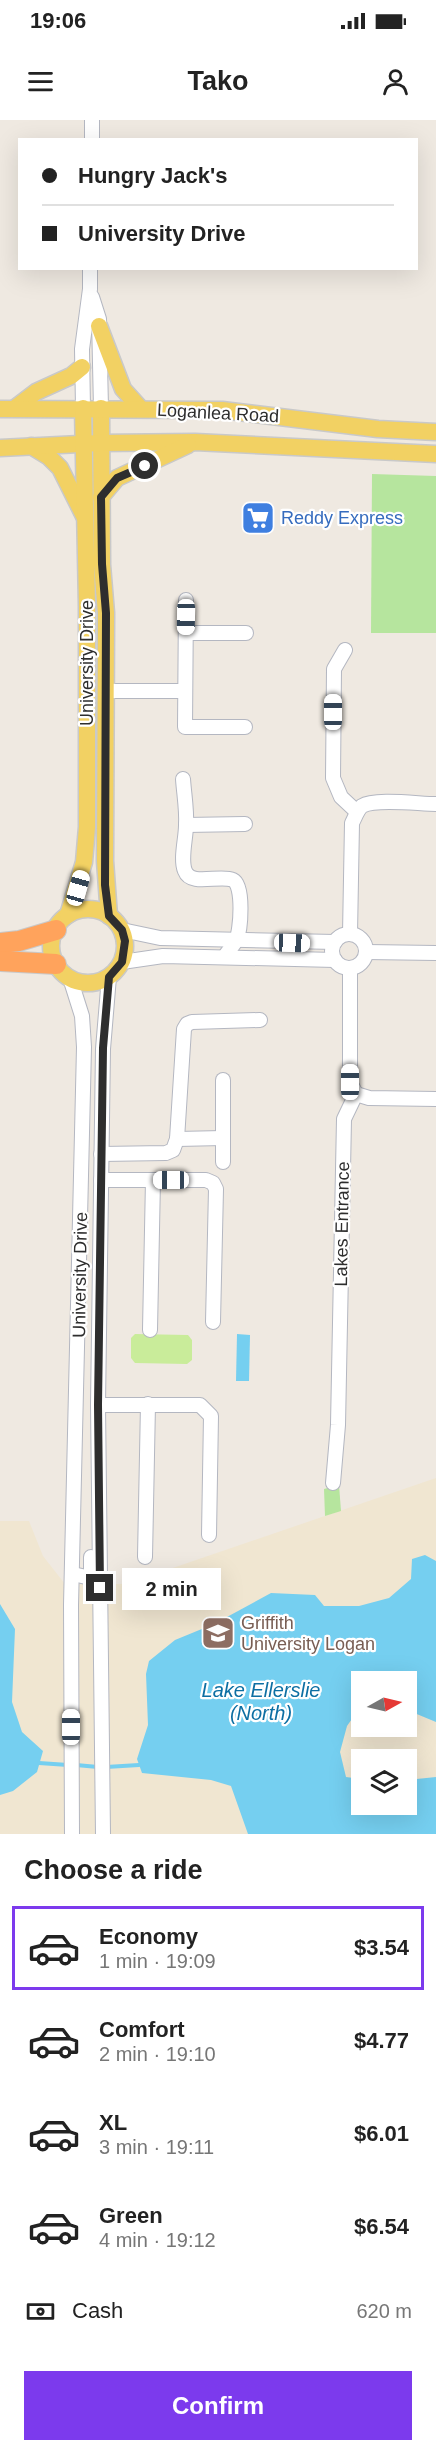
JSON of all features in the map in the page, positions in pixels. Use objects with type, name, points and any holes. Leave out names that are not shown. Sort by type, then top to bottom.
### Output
[{"type":"highway","points":[[0,943],[19,941],[62,922]]},
{"type":"highway","points":[[0,961],[56,963]]},
{"type":"main road","points":[[99,326],[123,389],[141,409]]},
{"type":"main road","points":[[8,409],[36,392],[71,376],[82,367]]},
{"type":"main road","name":"University Drive","points":[[83,408],[92,443],[101,497],[102,564],[106,613],[105,885],[109,916]]},
{"type":"main road","name":"University Drive","points":[[62,922],[84,862],[87,827],[87,606],[84,516],[92,443],[101,408]]},
{"type":"main road","name":"Loganlea Road","points":[[8,409],[222,410],[378,429],[436,432]]},
{"type":"main road","points":[[101,497],[117,478],[195,442]]},
{"type":"main road","name":"Loganlea Road","points":[[0,448],[92,443],[195,442],[436,454]]},
{"type":"main road","points":[[31,446],[49,457],[60,468],[84,516]]},
{"type":"main road","points":[[89,909],[109,916],[122,930],[125,941],[122,962],[109,977],[90,983],[70,978],[56,963],[52,952],[52,941],[62,922],[89,909]]},
{"type":"street","points":[[92,120],[92,138]]},
{"type":"street","points":[[83,408],[82,349],[90,289],[90,270]]},
{"type":"street","points":[[90,289],[99,326],[101,408]]},
{"type":"street","points":[[186,600],[185,727],[245,728]]},
{"type":"street","points":[[186,633],[246,633]]},
{"type":"street","points":[[345,650],[333,669],[333,778],[341,797],[357,812]]},
{"type":"street","points":[[106,691],[185,691]]},
{"type":"street","points":[[183,779],[186,825],[183,869],[187,876],[194,878],[225,878],[232,879],[238,884],[240,925],[236,941],[225,956]]},
{"type":"street","points":[[350,934],[352,823],[357,812],[363,806],[374,803],[436,804]]},
{"type":"street","points":[[186,825],[245,824]]},
{"type":"street","points":[[122,930],[160,938],[335,942]]},
{"type":"street","points":[[350,934],[363,941],[366,952],[360,964],[350,968],[340,965],[335,960],[333,949],[335,942],[344,935],[350,934]]},
{"type":"street","points":[[366,952],[436,953]]},
{"type":"street","points":[[122,962],[163,956],[335,960]]},
{"type":"street","points":[[350,968],[350,1082],[356,1094],[369,1098],[436,1099]]},
{"type":"street","name":"University Drive","points":[[103,1834],[98,1405],[103,1038],[109,977]]},
{"type":"street","name":"University Drive","points":[[70,978],[82,1016],[84,1047],[71,1605],[72,1834]]},
{"type":"street","points":[[101,1154],[166,1153],[173,1150],[177,1139],[179,1083],[184,1029],[187,1024],[260,1020]]},
{"type":"street","points":[[223,1080],[223,1162]]},
{"type":"street","name":"Lakes Entrance","points":[[333,1483],[338,1425],[344,1119],[356,1094]]},
{"type":"street","points":[[177,1139],[223,1138]]},
{"type":"street","points":[[101,1180],[206,1180],[213,1183],[216,1189],[213,1323]]},
{"type":"street","points":[[150,1330],[153,1180]]},
{"type":"street","points":[[145,1557],[148,1404]]},
{"type":"street","points":[[98,1405],[200,1405],[211,1416],[210,1535]]},
{"type":"street","name":"University Drive","points":[[73,1574],[86,1577],[91,1574],[90,1513],[99,1472]]},
{"type":"shaded area","name":"Griffith University Logan","points":[[436,1478],[436,1834],[0,1834],[0,1521],[29,1521],[43,1556],[65,1584],[126,1584]]},
{"type":"green space","points":[[372,474],[436,476],[436,633],[371,633]]},
{"type":"green space","points":[[135,1334],[188,1335],[192,1340],[192,1360],[187,1364],[135,1363],[131,1358],[131,1338]]},
{"type":"green space","points":[[339,1485],[341,1511],[325,1516],[324,1489]]},
{"type":"water","points":[[237,1334],[250,1335],[249,1381],[236,1381]]},
{"type":"water","name":"Lake Ellerslie (North)","points":[[425,1555],[436,1561],[436,1722],[417,1714],[417,1671],[351,1671],[351,1720],[347,1726],[340,1752],[346,1777],[351,1778],[351,1815],[417,1815],[417,1779],[436,1777],[436,1834],[248,1834],[231,1786],[211,1780],[142,1773],[137,1759],[148,1725],[146,1674],[149,1661],[175,1640],[214,1624],[271,1593],[315,1595],[324,1606],[359,1606],[389,1598],[411,1579],[412,1559]]},
{"type":"water","points":[[0,1604],[15,1629],[12,1702],[22,1732],[43,1751],[37,1772],[13,1791],[0,1795]]},
{"type":"waterway","points":[[39,1763],[68,1765]]},
{"type":"waterway","points":[[76,1765],[98,1767]]},
{"type":"waterway","points":[[106,1767],[139,1765]]},
{"type":"place","name":"Reddy Express","points":[[258,518]]},
{"type":"place","name":"Griffith University Logan","points":[[218,1633]]},
{"type":"route","points":[[100,1588],[98,1405],[103,1048],[109,977],[122,962],[125,952],[122,930],[109,916],[105,885],[106,613],[102,564],[101,497],[117,478],[145,466]]}]
